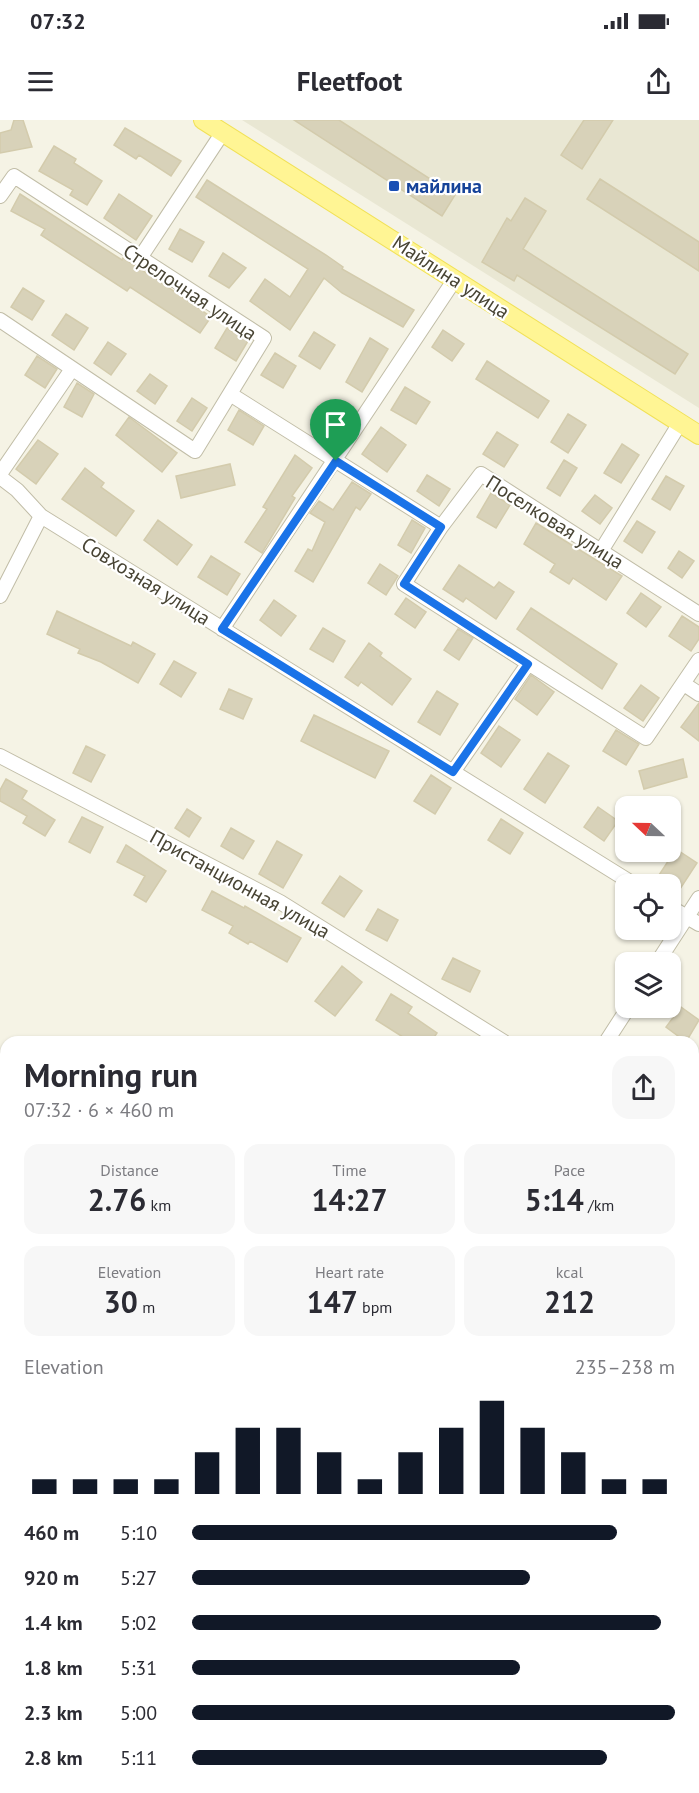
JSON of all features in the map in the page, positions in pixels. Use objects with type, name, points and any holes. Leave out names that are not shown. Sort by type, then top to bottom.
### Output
[{"type":"main road","name":"Майлина улица","points":[[203,120],[699,435]]},
{"type":"street","points":[[140,258],[223,132]]},
{"type":"street","name":"Стрелочная улица","points":[[0,196],[14,176],[264,338],[195,451],[0,320]]},
{"type":"street","points":[[222,629],[455,279]]},
{"type":"street","points":[[0,476],[72,369]]},
{"type":"street","points":[[230,394],[441,527]]},
{"type":"street","points":[[601,551],[680,423]]},
{"type":"street","name":"Поселковая улица","points":[[699,615],[481,474],[441,527],[404,584],[646,738],[699,660]]},
{"type":"street","name":"Совхозная улица","points":[[0,476],[17,490],[40,516],[617,874]]},
{"type":"street","points":[[0,596],[40,516]]},
{"type":"street","points":[[453,772],[528,664]]},
{"type":"street","points":[[684,684],[699,694]]},
{"type":"street","name":"Пристанционная улица","points":[[0,756],[280,902],[494,1036]]},
{"type":"street","points":[[664,952],[699,898]]},
{"type":"street","points":[[681,914],[699,924]]},
{"type":"street","points":[[610,1036],[622,1018]]},
{"type":"shaded area","points":[[242,120],[699,120],[699,408]]},
{"type":"building","points":[[14,120],[23,120],[32,147],[0,153],[0,133],[11,130]]},
{"type":"building","points":[[294,120],[339,120],[455,195],[442,216]]},
{"type":"building","points":[[584,120],[613,120],[582,169],[561,155]]},
{"type":"building","points":[[125,128],[181,161],[171,176],[139,155],[136,159],[114,145]]},
{"type":"building","points":[[54,146],[76,159],[74,163],[102,181],[87,205],[70,195],[73,190],[39,171]]},
{"type":"building","points":[[600,179],[699,242],[699,271],[587,199]]},
{"type":"building","points":[[207,180],[326,255],[343,267],[342,269],[414,310],[403,327],[342,293],[324,278],[290,330],[250,301],[265,279],[290,297],[308,269],[196,197]]},
{"type":"building","points":[[20,194],[122,260],[123,258],[156,279],[211,317],[200,333],[130,287],[127,291],[41,235],[45,229],[11,211]]},
{"type":"building","points":[[119,194],[152,216],[136,240],[104,218]]},
{"type":"building","points":[[525,198],[546,211],[523,249],[688,354],[675,374],[517,275],[514,281],[482,262],[507,218],[511,221]]},
{"type":"building","points":[[180,229],[204,242],[192,262],[169,249]]},
{"type":"building","points":[[223,253],[246,268],[229,288],[209,276]]},
{"type":"building","points":[[23,288],[44,301],[32,320],[11,307]]},
{"type":"building","points":[[66,314],[88,328],[74,350],[52,335]]},
{"type":"building","points":[[227,328],[248,341],[236,361],[215,348]]},
{"type":"building","points":[[443,330],[464,344],[452,361],[432,347]]},
{"type":"building","points":[[314,332],[335,345],[320,369],[299,356]]},
{"type":"building","points":[[370,338],[388,349],[362,392],[346,382]]},
{"type":"building","points":[[108,342],[126,354],[111,375],[94,363]]},
{"type":"building","points":[[275,353],[296,366],[283,388],[261,375]]},
{"type":"building","points":[[37,356],[57,369],[45,388],[25,375]]},
{"type":"building","points":[[487,361],[549,401],[538,418],[476,379]]},
{"type":"building","points":[[150,374],[167,386],[155,404],[137,391]]},
{"type":"building","points":[[77,383],[94,394],[82,417],[64,407]]},
{"type":"building","points":[[405,387],[430,402],[416,424],[391,410]]},
{"type":"building","points":[[192,398],[207,408],[192,431],[177,421]]},
{"type":"building","points":[[328,407],[345,418],[332,437],[315,427]]},
{"type":"building","points":[[239,410],[264,426],[253,445],[228,430]]},
{"type":"building","points":[[568,414],[586,425],[568,453],[551,442]]},
{"type":"building","points":[[129,417],[177,453],[162,472],[116,435]]},
{"type":"building","points":[[381,427],[406,445],[387,472],[362,454]]},
{"type":"building","points":[[497,432],[518,445],[504,467],[483,454]]},
{"type":"building","points":[[38,440],[58,454],[36,484],[16,469]]},
{"type":"building","points":[[622,444],[639,455],[621,483],[604,473]]},
{"type":"building","points":[[295,455],[312,468],[292,496],[295,498],[262,553],[245,542],[267,509],[263,507]]},
{"type":"building","points":[[564,460],[577,468],[560,496],[547,488]]},
{"type":"building","points":[[230,464],[235,485],[181,498],[176,476]]},
{"type":"building","points":[[85,468],[104,483],[101,487],[134,511],[116,536],[62,499]]},
{"type":"building","points":[[427,475],[450,489],[439,506],[417,491]]},
{"type":"building","points":[[666,476],[684,486],[670,510],[652,499]]},
{"type":"building","points":[[352,482],[371,494],[360,510],[356,507],[313,582],[295,571],[308,549],[312,551],[325,522],[310,513],[319,501],[333,510]]},
{"type":"building","points":[[491,493],[510,505],[496,528],[477,517]]},
{"type":"building","points":[[595,495],[612,508],[600,524],[582,511]]},
{"type":"building","points":[[158,520],[192,545],[177,565],[144,540]]},
{"type":"building","points":[[412,520],[425,528],[411,553],[398,545]]},
{"type":"building","points":[[637,521],[655,532],[642,553],[624,541]]},
{"type":"building","points":[[536,523],[622,576],[606,600],[573,578],[569,584],[550,572],[555,564],[524,544]]},
{"type":"building","points":[[679,551],[694,561],[682,578],[668,568]]},
{"type":"building","points":[[211,556],[240,574],[227,595],[198,577]]},
{"type":"building","points":[[380,564],[398,576],[386,595],[368,583]]},
{"type":"building","points":[[459,565],[494,588],[499,582],[514,592],[496,619],[466,598],[463,602],[443,589]]},
{"type":"building","points":[[641,593],[661,607],[646,627],[627,613]]},
{"type":"building","points":[[406,598],[426,612],[415,628],[395,614]]},
{"type":"building","points":[[274,600],[296,616],[281,636],[260,620]]},
{"type":"building","points":[[531,608],[617,664],[602,689],[517,629]]},
{"type":"building","points":[[57,611],[131,646],[133,642],[155,654],[138,683],[101,662],[78,653],[80,649],[47,634]]},
{"type":"building","points":[[682,616],[699,627],[699,639],[691,651],[669,636]]},
{"type":"building","points":[[323,628],[345,641],[333,662],[310,649]]},
{"type":"building","points":[[458,629],[473,638],[459,660],[444,650]]},
{"type":"building","points":[[369,643],[382,653],[380,656],[411,679],[392,705],[361,682],[358,686],[345,677]]},
{"type":"building","points":[[174,661],[196,673],[181,697],[160,684]]},
{"type":"building","points":[[531,675],[554,692],[537,715],[515,699]]},
{"type":"building","points":[[641,685],[659,698],[643,721],[624,708]]},
{"type":"building","points":[[229,689],[252,699],[243,719],[220,709]]},
{"type":"building","points":[[437,691],[458,704],[440,735],[418,722]]},
{"type":"building","points":[[699,703],[699,741],[681,727]]},
{"type":"building","points":[[314,715],[389,751],[375,778],[301,741]]},
{"type":"building","points":[[499,726],[520,740],[501,767],[481,753]]},
{"type":"building","points":[[616,730],[639,744],[626,765],[603,751]]},
{"type":"building","points":[[86,746],[105,755],[91,782],[73,773]]},
{"type":"building","points":[[548,753],[569,766],[545,803],[524,789]]},
{"type":"building","points":[[683,759],[687,777],[644,789],[639,771]]},
{"type":"building","points":[[431,775],[451,788],[435,814],[414,801]]},
{"type":"building","points":[[6,779],[27,791],[22,799],[55,820],[45,836],[23,823],[27,816],[0,801],[0,790]]},
{"type":"building","points":[[598,807],[615,819],[615,825],[604,841],[584,827]]},
{"type":"building","points":[[187,809],[201,818],[189,837],[175,828]]},
{"type":"building","points":[[82,817],[103,827],[90,853],[69,842]]},
{"type":"building","points":[[501,819],[523,833],[510,854],[488,840]]},
{"type":"building","points":[[231,828],[254,841],[243,859],[221,846]]},
{"type":"building","points":[[277,841],[302,855],[283,888],[259,874]]},
{"type":"building","points":[[126,845],[166,871],[146,902],[134,895],[145,876],[117,862]]},
{"type":"building","points":[[681,852],[697,863],[681,887],[681,874],[660,874],[668,862],[681,862]]},
{"type":"building","points":[[340,876],[362,891],[344,917],[322,903]]},
{"type":"building","points":[[212,891],[244,908],[245,906],[301,938],[287,962],[250,941],[248,944],[229,933],[233,926],[202,910]]},
{"type":"building","points":[[378,909],[398,920],[387,941],[366,930]]},
{"type":"building","points":[[453,958],[480,971],[470,992],[442,979]]},
{"type":"building","points":[[342,966],[362,982],[335,1016],[315,1001]]},
{"type":"building","points":[[391,994],[412,1007],[408,1013],[437,1033],[435,1036],[401,1036],[376,1020]]},
{"type":"building","points":[[681,1007],[699,1020],[690,1036],[678,1036],[666,1027],[673,1018],[681,1018]]},
{"type":"place","name":"майлина","points":[[394,186]]},
{"type":"route","points":[[336,461],[441,527],[404,584],[528,664],[453,772],[222,629],[336,461]]}]
